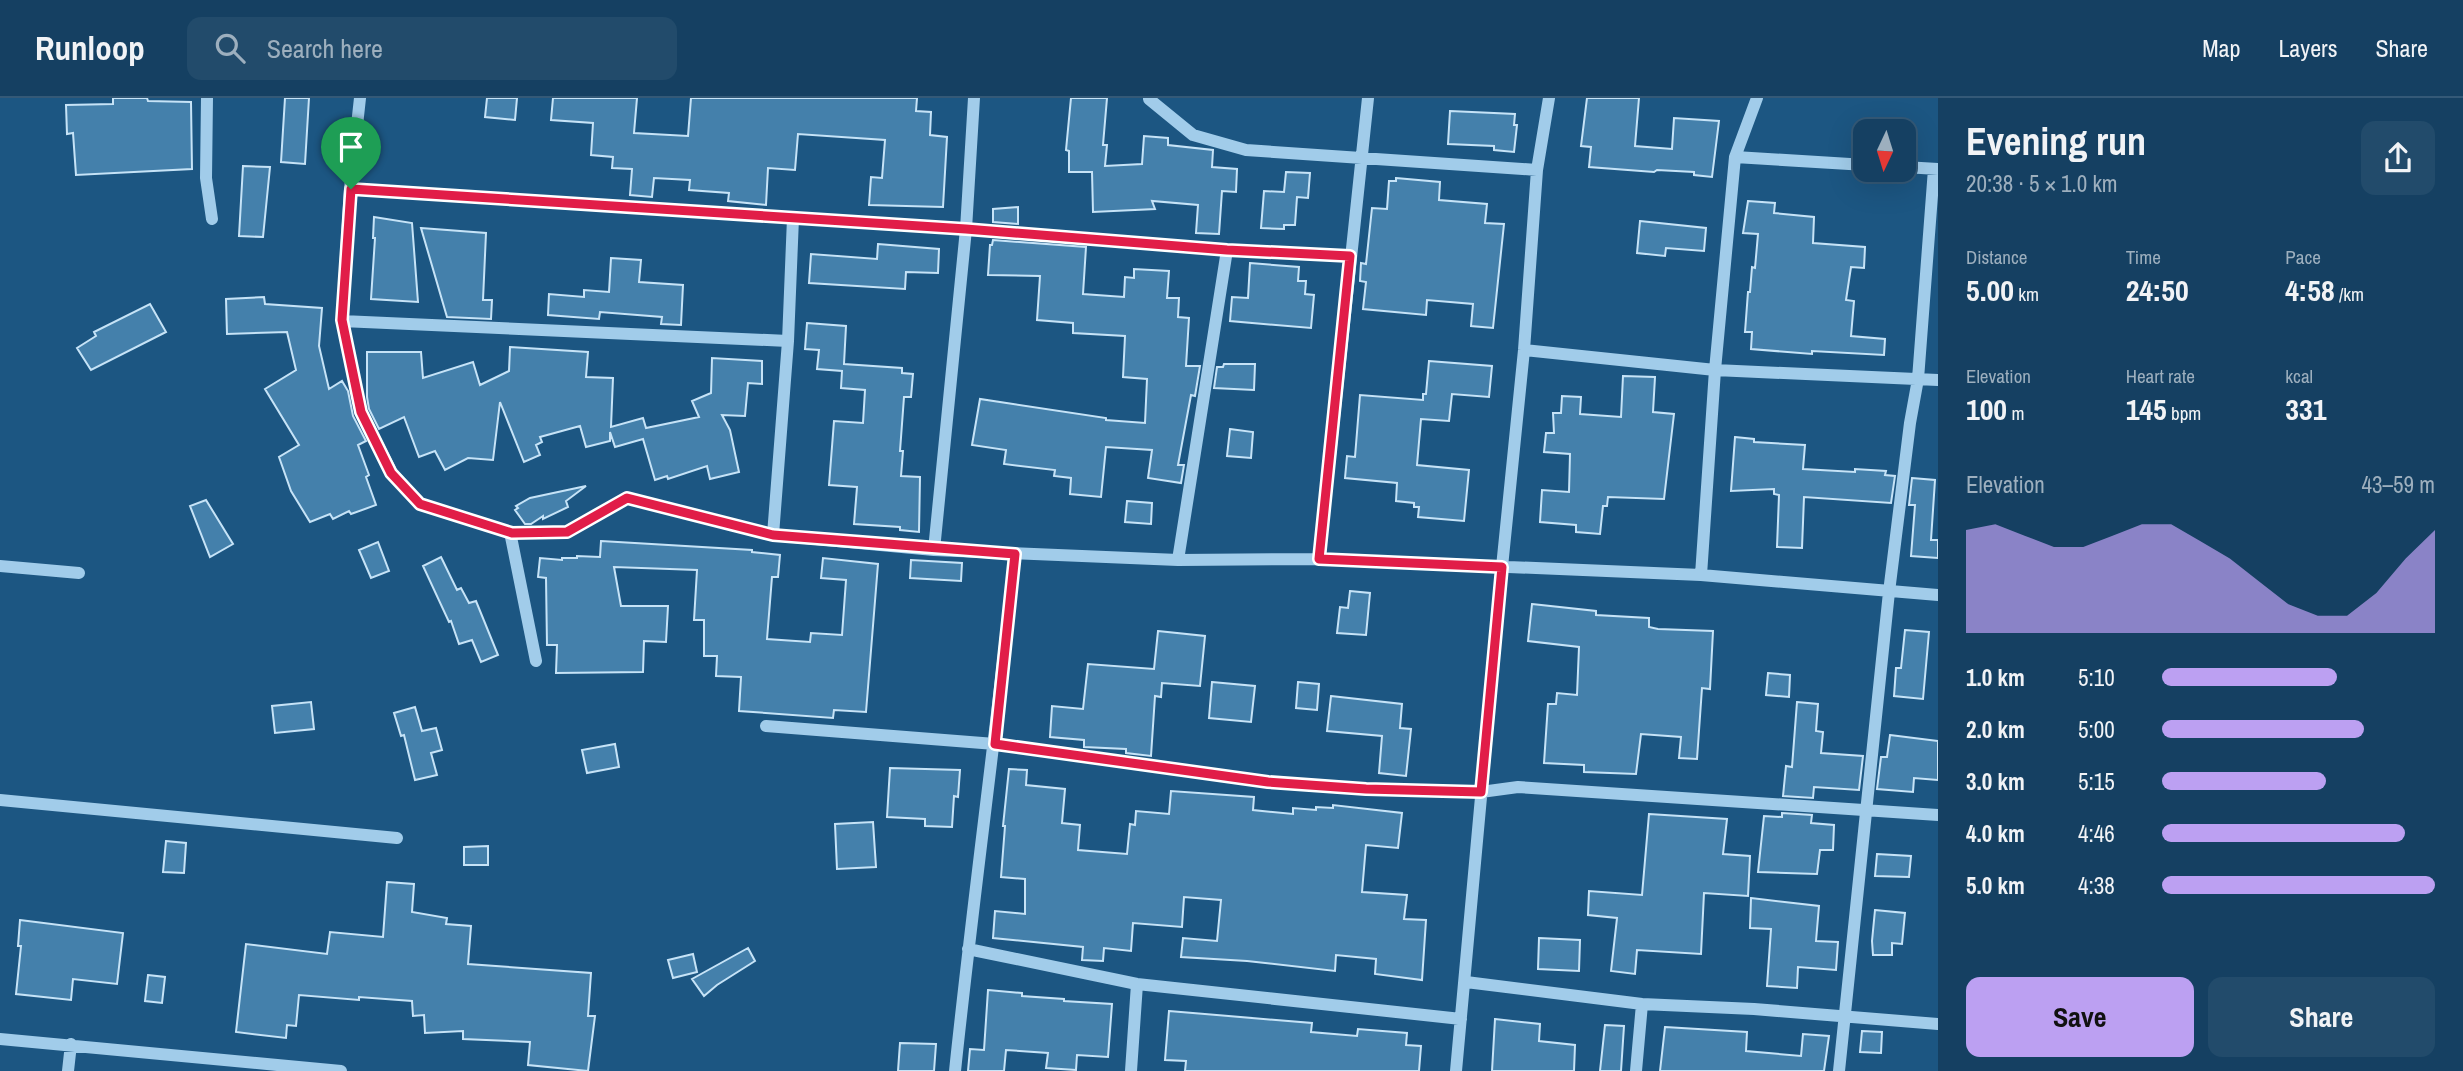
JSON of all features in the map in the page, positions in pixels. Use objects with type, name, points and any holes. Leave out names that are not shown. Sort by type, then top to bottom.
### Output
[{"type":"street","points":[[207,98],[206,178],[212,219]]},
{"type":"street","points":[[360,98],[342,320],[361,412],[391,473],[420,504],[509,533],[567,532],[627,498],[773,535],[934,550],[1178,559],[1319,559],[1701,575],[1938,595]]},
{"type":"street","points":[[934,550],[966,229],[974,98]]},
{"type":"street","points":[[1319,559],[1368,98]]},
{"type":"street","points":[[1456,1071],[1524,350],[1537,170],[1549,98]]},
{"type":"street","points":[[1701,575],[1715,370],[1735,157],[1757,98]]},
{"type":"street","points":[[1149,99],[1193,135],[1246,150],[1537,170]]},
{"type":"street","points":[[1735,157],[1853,164]]},
{"type":"street","points":[[1839,1071],[1889,592],[1918,379],[1936,169],[1916,168]]},
{"type":"street","points":[[351,189],[966,229],[1227,250],[1350,256]]},
{"type":"street","points":[[773,535],[788,341],[793,218]]},
{"type":"street","points":[[1178,559],[1227,250]]},
{"type":"street","points":[[342,320],[788,341]]},
{"type":"street","points":[[1524,350],[1715,370],[1938,380]]},
{"type":"street","points":[[509,533],[536,661]]},
{"type":"street","points":[[955,1071],[1015,554]]},
{"type":"street","points":[[0,566],[79,573]]},
{"type":"street","points":[[766,726],[995,744],[1268,782],[1366,789],[1481,792],[1518,787],[1938,815]]},
{"type":"street","points":[[0,800],[397,838]]},
{"type":"street","points":[[968,949],[1137,984],[1461,1019]]},
{"type":"street","points":[[1466,982],[1642,1004],[1938,1024]]},
{"type":"street","points":[[1131,1071],[1137,984]]},
{"type":"street","points":[[1636,1071],[1642,1004]]},
{"type":"street","points":[[0,1039],[341,1071]]},
{"type":"street","points":[[68,1071],[71,1044]]},
{"type":"building","points":[[113,98],[191,102],[192,169],[76,175],[73,133],[67,134],[66,105],[113,104]]},
{"type":"building","points":[[285,98],[309,98],[305,164],[281,162]]},
{"type":"building","points":[[487,98],[517,98],[515,120],[485,117]]},
{"type":"building","points":[[553,98],[637,98],[634,133],[688,136],[691,98],[917,98],[916,111],[931,112],[930,135],[947,137],[943,207],[869,205],[871,177],[882,178],[885,140],[798,134],[795,170],[768,168],[766,205],[728,201],[729,193],[689,190],[690,180],[654,178],[652,197],[630,195],[632,169],[612,168],[613,157],[591,155],[593,123],[551,120]]},
{"type":"building","points":[[1071,98],[1107,98],[1103,145],[1107,145],[1105,166],[1142,164],[1144,136],[1168,138],[1168,145],[1213,150],[1212,167],[1237,169],[1236,192],[1222,191],[1219,234],[1196,233],[1198,205],[1152,201],[1155,209],[1093,212],[1092,172],[1069,172],[1069,151],[1066,150]]},
{"type":"building","points":[[1587,98],[1639,98],[1635,146],[1672,149],[1674,118],[1719,121],[1712,177],[1694,175],[1694,172],[1589,167],[1591,147],[1581,146]]},
{"type":"building","points":[[1450,111],[1515,114],[1514,125],[1517,125],[1514,152],[1494,150],[1494,146],[1448,144]]},
{"type":"building","points":[[243,166],[270,167],[263,237],[239,236]]},
{"type":"building","points":[[1286,172],[1310,173],[1308,198],[1297,197],[1295,225],[1284,225],[1284,229],[1261,228],[1264,191],[1284,192]]},
{"type":"building","points":[[1396,178],[1440,182],[1439,200],[1487,204],[1485,223],[1504,224],[1493,328],[1471,326],[1473,304],[1427,300],[1426,315],[1363,309],[1366,282],[1360,281],[1361,263],[1366,264],[1372,208],[1387,209],[1389,181],[1396,181]]},
{"type":"building","points":[[1748,201],[1775,203],[1774,213],[1814,217],[1813,243],[1865,247],[1864,268],[1851,267],[1846,300],[1854,301],[1851,336],[1885,339],[1884,355],[1812,351],[1812,354],[1751,349],[1752,332],[1745,332],[1748,292],[1752,267],[1755,268],[1758,234],[1743,233]]},
{"type":"building","points":[[1018,207],[1018,224],[993,222],[993,209]]},
{"type":"building","points":[[374,217],[412,223],[418,302],[371,299]]},
{"type":"building","points":[[1640,221],[1706,228],[1704,251],[1666,248],[1665,256],[1637,253]]},
{"type":"building","points":[[421,228],[486,233],[483,300],[492,300],[491,319],[447,317]]},
{"type":"building","points":[[993,240],[1086,247],[1083,294],[1124,297],[1125,277],[1134,278],[1134,269],[1169,271],[1167,298],[1179,298],[1178,317],[1189,318],[1186,366],[1200,366],[1195,396],[1191,395],[1178,465],[1184,465],[1181,483],[1148,478],[1152,450],[1106,447],[1101,497],[1070,494],[1071,478],[1054,476],[1055,470],[1004,464],[1006,450],[972,445],[980,399],[1106,420],[1145,423],[1147,379],[1123,377],[1125,336],[1073,333],[1073,323],[1037,320],[1040,276],[988,275],[990,245]]},
{"type":"building","points":[[878,244],[939,249],[938,273],[906,272],[905,289],[809,283],[811,254],[877,259]]},
{"type":"building","points":[[611,258],[641,260],[639,282],[683,285],[681,325],[661,324],[662,317],[600,312],[599,319],[548,315],[549,294],[584,297],[584,290],[609,292]]},
{"type":"building","points":[[1250,263],[1299,267],[1298,281],[1306,281],[1305,294],[1314,295],[1311,328],[1230,321],[1232,297],[1248,298]]},
{"type":"building","points":[[264,297],[265,304],[322,308],[319,346],[329,389],[342,381],[348,391],[353,416],[366,441],[358,445],[376,505],[351,514],[349,511],[333,519],[330,514],[310,522],[291,491],[279,457],[299,445],[265,389],[296,370],[287,332],[227,334],[226,299]]},
{"type":"building","points":[[150,304],[166,332],[91,370],[77,348],[96,336],[94,332]]},
{"type":"building","points":[[807,323],[846,326],[844,364],[902,368],[902,373],[913,374],[911,397],[904,397],[900,451],[903,451],[901,476],[920,477],[919,532],[900,530],[900,527],[854,524],[857,487],[829,485],[834,421],[863,423],[865,390],[841,388],[842,371],[817,369],[819,350],[805,349]]},
{"type":"building","points":[[510,347],[588,352],[586,377],[613,378],[611,427],[643,418],[646,428],[699,417],[692,401],[711,393],[712,358],[762,361],[762,384],[748,383],[745,416],[722,415],[730,430],[739,472],[710,479],[707,466],[668,479],[667,476],[655,480],[643,439],[615,447],[610,432],[610,441],[586,447],[580,426],[540,437],[542,442],[536,445],[540,455],[524,462],[500,402],[493,460],[468,458],[445,470],[435,451],[419,457],[404,417],[379,429],[369,409],[367,397],[367,352],[421,352],[423,378],[473,362],[480,385],[509,371]]},
{"type":"building","points":[[1429,361],[1492,366],[1489,397],[1452,394],[1449,421],[1421,419],[1417,465],[1469,470],[1464,521],[1418,517],[1419,507],[1414,507],[1414,503],[1396,501],[1397,483],[1345,478],[1347,456],[1355,457],[1360,395],[1423,400]]},
{"type":"building","points":[[1224,364],[1255,364],[1254,390],[1214,388],[1217,367],[1223,367]]},
{"type":"building","points":[[1623,376],[1655,377],[1653,412],[1674,414],[1664,499],[1608,497],[1607,506],[1603,506],[1600,534],[1576,532],[1576,525],[1540,522],[1542,490],[1569,492],[1570,454],[1544,452],[1546,433],[1554,433],[1553,413],[1561,413],[1562,396],[1581,397],[1580,414],[1621,417]]},
{"type":"building","points":[[1230,429],[1253,432],[1251,458],[1227,456]]},
{"type":"building","points":[[1735,437],[1754,439],[1754,442],[1805,445],[1803,469],[1886,471],[1885,475],[1895,476],[1891,503],[1804,497],[1802,548],[1777,547],[1779,495],[1774,494],[1774,489],[1731,491]]},
{"type":"building","points":[[1912,478],[1935,480],[1931,540],[1938,540],[1938,558],[1911,556],[1915,505],[1909,505]]},
{"type":"building","points":[[586,486],[566,501],[568,507],[543,519],[543,516],[531,524],[525,524],[515,510],[518,508],[516,506],[530,498]]},
{"type":"building","points":[[206,500],[233,544],[210,557],[190,506]]},
{"type":"building","points":[[1127,501],[1152,503],[1151,524],[1125,522]]},
{"type":"building","points":[[601,541],[752,550],[780,555],[778,577],[772,577],[767,639],[810,642],[811,633],[842,635],[846,580],[821,578],[823,558],[878,564],[866,712],[834,710],[833,718],[739,711],[741,677],[716,676],[717,656],[704,656],[704,620],[694,620],[697,570],[614,567],[621,606],[668,606],[666,642],[644,641],[643,672],[556,673],[557,645],[547,645],[546,578],[538,577],[540,558],[562,560],[577,556],[600,557]]},
{"type":"building","points":[[378,542],[389,571],[371,578],[359,550]]},
{"type":"building","points":[[441,557],[457,590],[461,588],[469,603],[476,601],[498,655],[481,662],[472,640],[459,644],[451,621],[449,622],[423,566]]},
{"type":"building","points":[[911,560],[962,563],[961,581],[910,578]]},
{"type":"building","points":[[1350,591],[1370,593],[1366,635],[1337,633],[1340,607],[1348,608]]},
{"type":"building","points":[[1532,604],[1596,611],[1596,615],[1649,618],[1649,627],[1658,629],[1713,631],[1710,689],[1702,688],[1697,759],[1679,758],[1681,737],[1641,734],[1636,774],[1584,772],[1584,765],[1544,763],[1548,704],[1556,704],[1557,693],[1577,695],[1579,647],[1528,641]]},
{"type":"building","points":[[1905,630],[1929,632],[1923,699],[1894,696],[1896,668],[1901,668]]},
{"type":"building","points":[[1158,631],[1205,636],[1200,686],[1162,683],[1161,697],[1155,696],[1151,756],[1126,753],[1126,749],[1084,747],[1084,740],[1050,737],[1052,706],[1083,709],[1088,664],[1154,669]]},
{"type":"building","points":[[1768,673],[1790,675],[1789,697],[1766,695]]},
{"type":"building","points":[[1212,682],[1255,686],[1251,722],[1209,718]]},
{"type":"building","points":[[1298,682],[1319,684],[1317,710],[1296,708]]},
{"type":"building","points":[[1331,696],[1402,704],[1400,728],[1411,729],[1406,776],[1379,773],[1382,736],[1327,731]]},
{"type":"building","points":[[311,702],[314,729],[275,733],[272,706]]},
{"type":"building","points":[[1797,702],[1818,704],[1816,731],[1823,732],[1821,753],[1863,756],[1859,790],[1814,787],[1813,798],[1783,796],[1786,766],[1792,767]]},
{"type":"building","points":[[415,707],[422,731],[436,728],[442,750],[431,753],[437,775],[415,780],[404,735],[401,736],[394,713]]},
{"type":"building","points":[[1890,735],[1938,741],[1938,780],[1914,778],[1913,792],[1877,789],[1881,757],[1887,757]]},
{"type":"building","points":[[615,744],[619,767],[587,773],[582,750]]},
{"type":"building","points":[[890,768],[960,770],[958,797],[954,796],[952,827],[925,826],[925,819],[887,817]]},
{"type":"building","points":[[1009,769],[1027,770],[1026,785],[1065,789],[1062,823],[1080,825],[1078,850],[1127,854],[1130,824],[1135,825],[1136,811],[1169,814],[1171,791],[1254,797],[1253,810],[1293,814],[1293,808],[1316,810],[1316,807],[1333,808],[1333,805],[1402,813],[1398,848],[1366,845],[1362,892],[1407,895],[1404,919],[1426,920],[1422,980],[1375,974],[1376,959],[1336,955],[1335,971],[1181,957],[1183,938],[1217,941],[1221,900],[1184,897],[1182,927],[1133,923],[1131,951],[1104,948],[1103,961],[1082,960],[1083,947],[993,938],[995,911],[1025,914],[1025,879],[1001,877]]},
{"type":"building","points":[[1782,813],[1812,815],[1811,823],[1834,825],[1833,850],[1820,850],[1817,874],[1758,872],[1764,816],[1782,817]]},
{"type":"building","points":[[1649,814],[1727,819],[1723,854],[1750,856],[1748,896],[1704,893],[1701,954],[1637,950],[1635,974],[1611,971],[1617,918],[1588,915],[1589,891],[1642,895]]},
{"type":"building","points":[[873,822],[876,867],[837,869],[835,824]]},
{"type":"building","points":[[166,841],[186,843],[184,873],[163,872]]},
{"type":"building","points":[[488,846],[488,865],[464,865],[464,847]]},
{"type":"building","points":[[1877,854],[1911,856],[1909,877],[1875,876]]},
{"type":"building","points":[[387,882],[414,884],[412,912],[447,918],[446,924],[471,926],[468,964],[591,973],[588,1016],[595,1016],[588,1071],[528,1065],[530,1042],[463,1039],[463,1031],[425,1033],[424,1015],[413,1016],[412,1001],[299,995],[296,1026],[287,1025],[286,1038],[236,1032],[246,944],[327,954],[330,932],[383,937]]},
{"type":"building","points":[[1751,898],[1819,906],[1816,941],[1838,942],[1836,970],[1798,967],[1797,988],[1767,986],[1771,929],[1750,928]]},
{"type":"building","points":[[1875,910],[1905,913],[1902,944],[1892,943],[1892,955],[1873,955]]},
{"type":"building","points":[[20,920],[123,933],[117,984],[73,979],[71,1000],[16,994],[21,946],[18,946]]},
{"type":"building","points":[[1539,938],[1580,940],[1579,971],[1538,969]]},
{"type":"building","points":[[748,948],[755,961],[704,996],[692,979]]},
{"type":"building","points":[[693,954],[697,972],[673,978],[668,960]]},
{"type":"building","points":[[148,975],[165,977],[162,1003],[145,1001]]},
{"type":"building","points":[[988,990],[1064,1001],[1112,1004],[1108,1057],[1077,1055],[1076,1070],[1046,1068],[1048,1053],[1006,1050],[1004,1071],[968,1071],[970,1049],[984,1050]]},
{"type":"building","points":[[1169,1011],[1312,1023],[1311,1032],[1357,1036],[1358,1029],[1407,1033],[1406,1045],[1421,1046],[1419,1071],[1185,1071],[1186,1061],[1165,1060]]},
{"type":"building","points":[[1495,1019],[1540,1024],[1539,1041],[1575,1045],[1574,1071],[1492,1071]]},
{"type":"building","points":[[1605,1025],[1624,1026],[1621,1071],[1600,1071]]},
{"type":"building","points":[[1665,1027],[1747,1032],[1746,1051],[1801,1056],[1803,1034],[1829,1036],[1824,1071],[1660,1071]]},
{"type":"building","points":[[1862,1031],[1882,1032],[1881,1053],[1860,1052]]},
{"type":"building","points":[[900,1043],[936,1044],[934,1071],[898,1071]]},
{"type":"route","points":[[351,189],[966,229],[1227,250],[1350,256],[1319,559],[1502,567],[1481,792],[1366,789],[1268,782],[995,744],[1015,554],[934,550],[773,535],[627,498],[567,532],[512,533],[420,504],[391,473],[361,412],[342,320],[351,189]]}]
